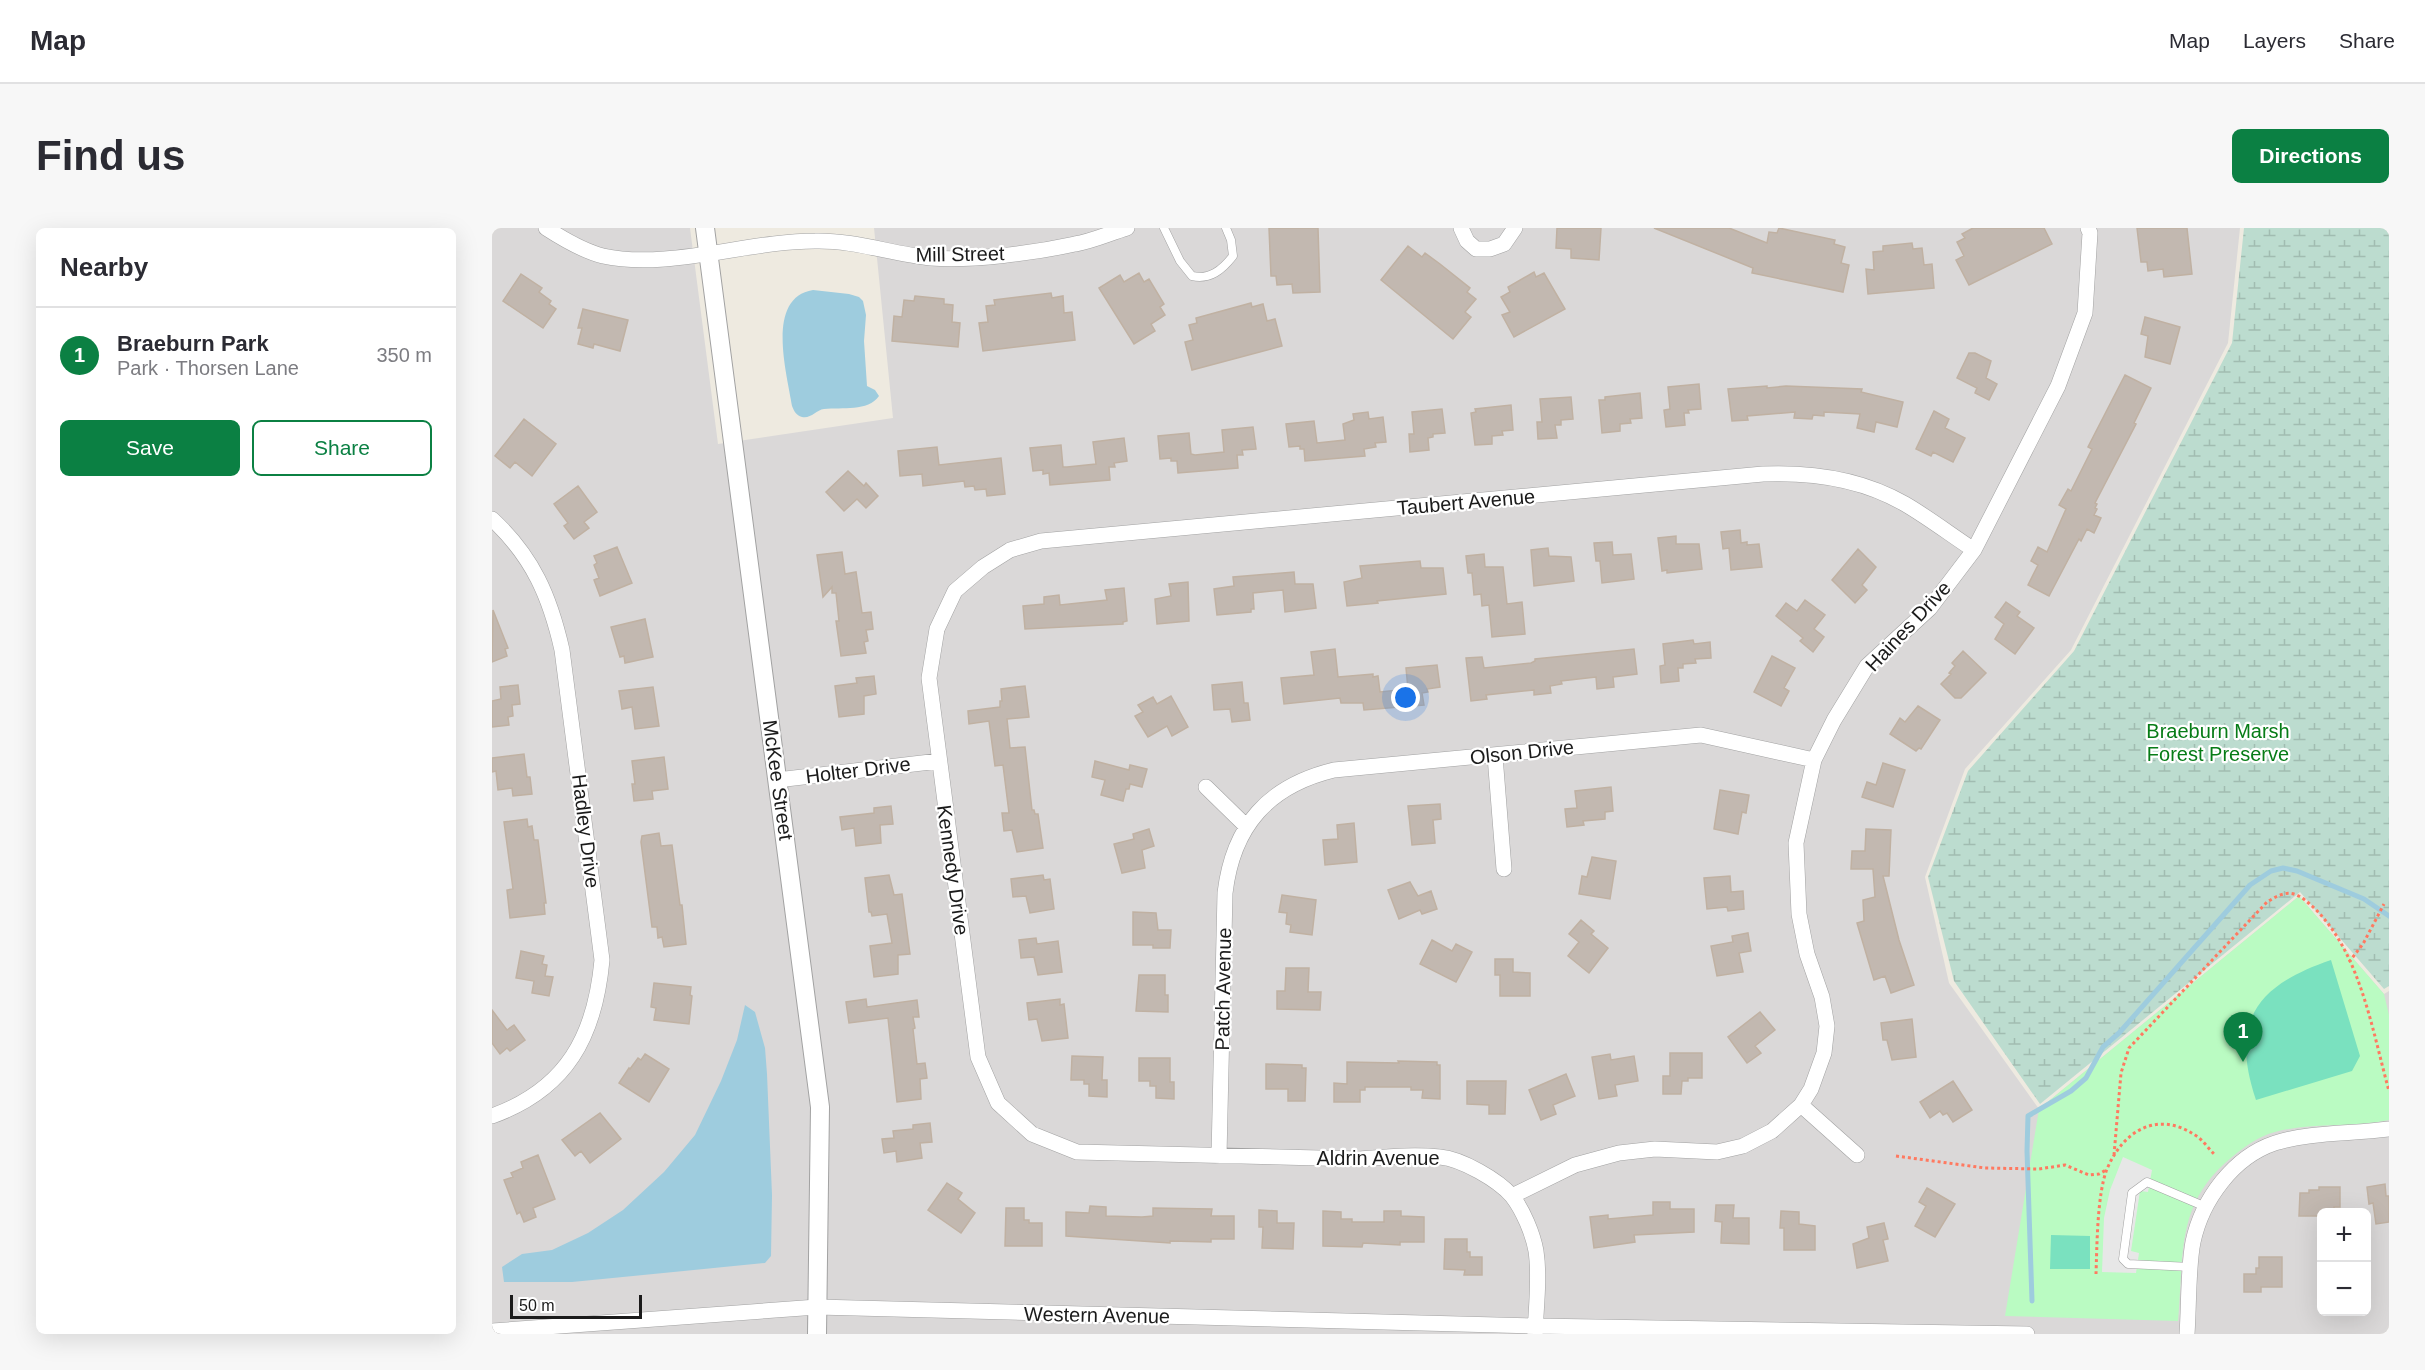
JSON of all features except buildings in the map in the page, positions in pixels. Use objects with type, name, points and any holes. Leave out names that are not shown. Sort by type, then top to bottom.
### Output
[{"type":"street","name":"Mill Street","points":[[546,228],[567,242],[601,256],[637,260],[813,241],[848,242],[899,254],[933,258],[970,257],[1077,244],[1127,228]]},
{"type":"street","name":"McKee Street","points":[[705,228],[820,1107],[817,1334]]},
{"type":"street","points":[[1461,228],[1467,241],[1476,249],[1490,249],[1504,244],[1515,228]]},
{"type":"street","name":"Haines Drive","points":[[1801,1105],[1824,1053],[1827,1026],[1822,997],[1807,954],[1799,902],[1796,843],[1814,760],[1834,720],[1867,666],[1930,608],[1974,550],[2058,386],[2085,314],[2090,233],[2088,228]]},
{"type":"street","name":"Taubert Avenue","points":[[955,591],[983,567],[1010,550],[1041,542],[1797,472],[1834,478],[1904,503],[1974,550]]},
{"type":"street","name":"Hadley Drive","points":[[492,519],[522,553],[540,580],[554,613],[562,650],[602,960],[599,994],[587,1032],[567,1065],[543,1090],[514,1108],[492,1116]]},
{"type":"street","name":"Kennedy Drive","points":[[955,591],[937,628],[929,678],[978,1057],[998,1103],[1032,1134]]},
{"type":"street","name":"Olson Drive","points":[[1246,826],[1265,804],[1287,788],[1308,776],[1334,770],[1495,756],[1649,738],[1701,735],[1814,760]]},
{"type":"street","points":[[1495,756],[1504,869]]},
{"type":"street","name":"Holter Drive","points":[[777,780],[939,761]]},
{"type":"street","points":[[1206,787],[1246,826]]},
{"type":"street","name":"Patch Avenue","points":[[1219,1156],[1225,893],[1228,867],[1246,826]]},
{"type":"street","points":[[1535,1330],[1536,1250],[1512,1196],[1575,1165],[1619,1153],[1655,1149],[1717,1152],[1743,1146],[1772,1131],[1801,1105],[1857,1155]]},
{"type":"street","points":[[2187,1334],[2193,1242],[2212,1192],[2238,1164],[2274,1143],[2308,1137],[2389,1129]]},
{"type":"street","name":"Aldrin Avenue","points":[[1032,1134],[1077,1152],[1358,1159],[1442,1157],[1487,1176],[1512,1196]]},
{"type":"street","name":"Western Avenue","points":[[492,1331],[577,1330],[817,1307],[1535,1330],[2027,1334]]},
{"type":"lane","points":[[1164,228],[1180,261],[1191,276],[1200,278],[1211,276],[1224,268],[1233,256],[1231,240],[1226,228]]},
{"type":"lane","points":[[2191,1267],[2128,1264],[2123,1259],[2132,1192],[2147,1182],[2206,1207]]},
{"type":"path","points":[[2114,1155],[2121,1073],[2129,1048],[2267,902],[2285,893],[2301,896],[2322,916],[2343,944],[2359,987],[2389,1091]]},
{"type":"path","points":[[2349,962],[2363,944],[2384,904]]},
{"type":"path","points":[[2096,1274],[2097,1228],[2106,1170],[2126,1140],[2141,1128],[2160,1123],[2174,1125],[2196,1135],[2214,1154]]},
{"type":"path","points":[[1896,1156],[1985,1168],[2039,1169],[2065,1165],[2089,1175],[2106,1170]]},
{"type":"shaded area","points":[[492,228],[690,228],[718,444],[893,418],[874,228],[2240,228],[2228,343],[2071,650],[1965,769],[1925,877],[1949,983],[2039,1109],[2299,896],[2384,994],[2389,991],[2389,1334],[492,1334]]},
{"type":"shaded area","points":[[2123,1157],[2152,1170],[2148,1192],[2140,1191],[2131,1251],[2139,1253],[2136,1273],[2102,1272],[2104,1218],[2110,1190]]},
{"type":"green space","name":"Braeburn Marsh Forest Preserve","points":[[2244,228],[2389,228],[2389,986],[2384,989],[2300,892],[2040,1104],[1954,981],[1928,877],[1968,771],[2074,651],[2232,343]]},
{"type":"green space","points":[[2299,896],[2384,994],[2389,1015],[2389,1120],[2289,1129],[2258,1139],[2232,1157],[2200,1193],[2191,1212],[2183,1252],[2178,1321],[2005,1316],[2039,1109]]},
{"type":"green space","points":[[2331,960],[2360,1056],[2352,1071],[2256,1100],[2246,1049],[2248,1028],[2255,1011],[2267,995],[2284,982],[2305,970]]},
{"type":"green space","points":[[2051,1235],[2090,1236],[2090,1269],[2050,1269]]},
{"type":"water","points":[[813,290],[849,294],[863,301],[866,315],[864,341],[867,386],[875,390],[879,396],[862,407],[824,409],[811,416],[802,417],[794,411],[792,406],[784,357],[784,322],[789,307],[798,296]]},
{"type":"water","points":[[745,1005],[755,1012],[765,1048],[772,1195],[771,1256],[765,1263],[572,1282],[504,1282],[502,1267],[522,1254],[552,1250],[588,1233],[623,1210],[664,1172],[695,1135],[721,1081],[737,1040]]},
{"type":"waterway","points":[[2032,1301],[2028,1116],[2071,1091],[2086,1078],[2103,1047],[2119,1033],[2250,885],[2271,871],[2283,868],[2297,871],[2364,899],[2389,916]]},
{"type":"place","name":"Braeburn Park","points":[[2243,1062]]}]
